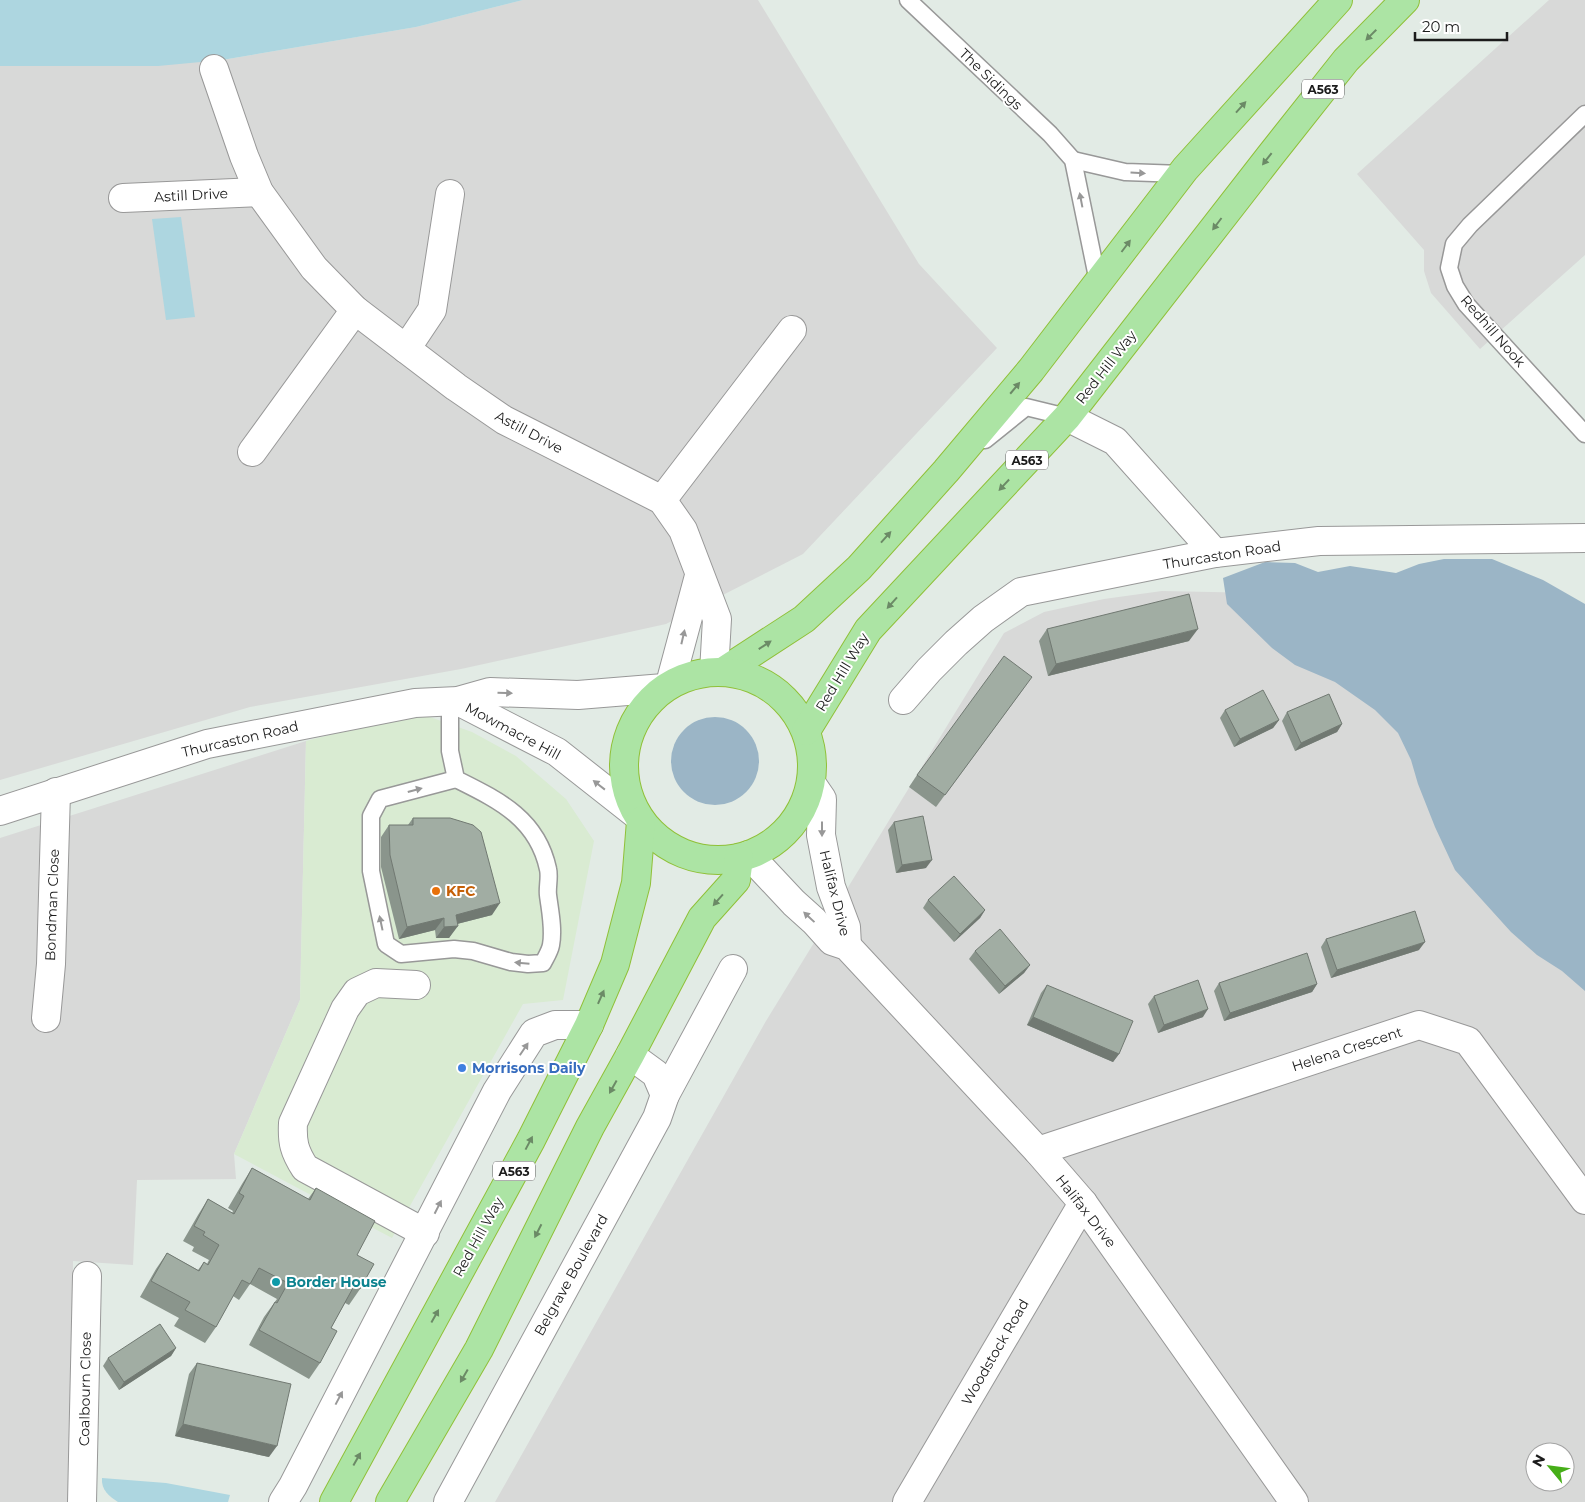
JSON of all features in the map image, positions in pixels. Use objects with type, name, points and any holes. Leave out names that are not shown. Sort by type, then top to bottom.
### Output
[{"type":"highway","points":[[719,672],[804,619],[859,568],[946,471],[1031,370],[1182,174],[1338,0]]},
{"type":"highway","name":"Red Hill Way","points":[[806,731],[868,630],[1067,417],[1346,60],[1405,0]]},
{"type":"highway","points":[[719,672],[750,677],[774,689],[793,708],[806,731],[813,765],[811,783],[805,804],[793,823],[778,839],[760,851],[744,856],[711,860],[684,854],[661,841],[639,818],[626,788],[624,760],[630,732],[644,708],[667,686],[696,674],[719,672]]},
{"type":"highway","name":"Red Hill Way","points":[[334,1502],[531,1140],[589,1025],[615,964],[636,882],[639,818]]},
{"type":"highway","points":[[390,1502],[479,1349],[590,1127],[702,918],[736,880],[744,856]]},
{"type":"street","name":"Astill Drive","points":[[214,69],[244,156],[259,192],[314,268],[354,310],[456,387],[504,420],[662,500],[683,530],[717,619],[719,672]]},
{"type":"street","name":"Astill Drive","points":[[123,198],[259,192]]},
{"type":"street","points":[[406,349],[432,310],[450,194]]},
{"type":"street","points":[[252,452],[354,310]]},
{"type":"street","points":[[662,500],[792,330]]},
{"type":"street","points":[[1067,417],[1115,441],[1216,554]]},
{"type":"street","name":"Thurcaston Road","points":[[903,700],[956,642],[983,619],[1022,592],[1216,554],[1319,541],[1585,538]]},
{"type":"street","points":[[667,686],[699,576]]},
{"type":"street","name":"Mowmacre Hill","points":[[454,702],[490,692],[578,695],[667,686]]},
{"type":"street","name":"Thurcaston Road","points":[[0,811],[207,744],[415,703],[454,702]]},
{"type":"street","name":"Mowmacre Hill","points":[[454,702],[557,752],[639,818]]},
{"type":"street","name":"Halifax Drive","points":[[811,783],[822,799],[821,835],[831,887],[846,927],[847,946]]},
{"type":"street","name":"Bondman Close","points":[[46,1018],[50,964],[56,792]]},
{"type":"street","name":"Halifax Drive","points":[[744,856],[832,941],[847,946],[1038,1151],[1083,1203],[1294,1502]]},
{"type":"street","name":"Belgrave Boulevard","points":[[448,1502],[657,1118],[665,1095],[733,969]]},
{"type":"street","points":[[416,985],[376,983],[356,992],[344,1010],[293,1123],[292,1139],[296,1155],[304,1168],[425,1233]]},
{"type":"street","points":[[283,1502],[425,1233],[497,1091],[534,1033],[555,1025],[589,1025]]},
{"type":"street","name":"Helena Crescent","points":[[1038,1151],[1419,1025],[1468,1041],[1585,1200]]},
{"type":"street","points":[[630,1055],[656,1074],[665,1095]]},
{"type":"street","name":"Woodstock Road","points":[[907,1502],[1083,1203]]},
{"type":"street","name":"Coalbourn Close","points":[[82,1502],[87,1276]]},
{"type":"lane","name":"The Sidings","points":[[908,0],[1050,134],[1073,160],[1098,282]]},
{"type":"lane","name":"Redhill Nook","points":[[1585,114],[1470,225],[1454,244],[1449,268],[1455,286],[1466,304],[1585,434]]},
{"type":"lane","points":[[1073,160],[1125,172],[1182,174]]},
{"type":"lane","points":[[946,471],[1026,407],[1067,417]]},
{"type":"lane","points":[[454,702],[450,751],[456,779]]},
{"type":"lane","points":[[456,779],[500,801],[523,820],[540,843],[549,870],[548,892],[552,920],[551,946],[543,963],[511,962],[473,951],[454,949],[401,954],[386,944],[371,871],[371,816],[380,799],[456,779]]},
{"type":"shaded area","points":[[0,0],[523,0],[416,27],[222,60],[158,66],[0,66]]},
{"type":"shaded area","points":[[523,0],[758,0],[919,264],[997,348],[803,554],[666,624],[461,669],[250,707],[0,780],[0,66],[77,66],[222,60],[416,27]]},
{"type":"shaded area","points":[[1549,0],[1585,0],[1585,255],[1480,349],[1431,293],[1424,271],[1424,250],[1357,174]]},
{"type":"shaded area","points":[[181,217],[195,317],[166,320],[152,219]]},
{"type":"shaded area","points":[[1444,559],[1492,559],[1543,580],[1585,604],[1585,991],[1562,971],[1537,955],[1511,932],[1455,870],[1435,827],[1418,784],[1411,760],[1398,733],[1375,710],[1335,682],[1295,665],[1272,648],[1227,604],[1223,578],[1265,562],[1295,563],[1318,572],[1350,566],[1396,573],[1419,564]]},
{"type":"shaded area","points":[[1162,591],[1352,595],[1585,893],[1585,1502],[495,1502],[766,1021],[1004,633],[1044,612],[1104,599]]},
{"type":"shaded area","points":[[427,716],[472,732],[516,756],[566,799],[594,841],[563,1000],[523,1004],[392,1238],[234,1154],[300,1000],[306,741],[380,722]]},
{"type":"shaded area","points":[[706,717],[724,717],[740,724],[752,736],[759,752],[759,770],[752,786],[740,798],[724,805],[706,805],[690,798],[678,786],[671,770],[671,752],[678,736],[690,724]]},
{"type":"shaded area","points":[[306,741],[300,1000],[234,1154],[236,1179],[137,1180],[133,1265],[73,1261],[72,1502],[0,1502],[0,838]]},
{"type":"shaded area","points":[[102,1478],[166,1483],[230,1495],[228,1502],[118,1502],[104,1489]]},
{"type":"building","points":[[1189,594],[1198,629],[1056,664],[1047,629]]},
{"type":"building","points":[[1004,656],[1032,677],[945,795],[917,775]]},
{"type":"building","points":[[1263,690],[1279,720],[1240,739],[1225,710]]},
{"type":"building","points":[[1329,694],[1342,724],[1301,743],[1287,712]]},
{"type":"building","points":[[923,816],[932,860],[902,865],[894,822]]},
{"type":"building","name":"KFC","points":[[413,818],[450,818],[473,825],[481,832],[500,903],[456,915],[458,926],[444,927],[444,918],[407,927],[390,855],[389,825],[413,825]]},
{"type":"building","points":[[954,876],[985,910],[960,934],[928,900]]},
{"type":"building","points":[[1415,911],[1425,942],[1337,970],[1326,939]]},
{"type":"building","points":[[1000,929],[1030,965],[1005,986],[975,951]]},
{"type":"building","points":[[1307,953],[1317,984],[1230,1013],[1219,983]]},
{"type":"building","points":[[1198,980],[1208,1009],[1164,1025],[1154,996]]},
{"type":"building","points":[[1047,985],[1133,1021],[1119,1054],[1033,1017]]},
{"type":"building","name":"Border House","points":[[252,1168],[310,1200],[316,1188],[375,1221],[357,1255],[374,1264],[360,1289],[354,1286],[331,1328],[337,1331],[320,1363],[259,1330],[288,1283],[259,1268],[250,1284],[242,1280],[216,1327],[185,1310],[190,1302],[151,1281],[167,1253],[199,1271],[204,1262],[208,1265],[219,1245],[203,1235],[205,1232],[194,1226],[208,1199],[234,1214],[244,1196],[239,1193]]},
{"type":"building","points":[[160,1324],[176,1348],[124,1382],[108,1358]]},
{"type":"building","points":[[197,1363],[291,1384],[277,1446],[183,1424]]},
{"type":"place","name":"KFC","points":[[436,891]]},
{"type":"place","name":"Morrisons Daily","points":[[462,1068]]},
{"type":"place","name":"Border House","points":[[276,1282]]}]
